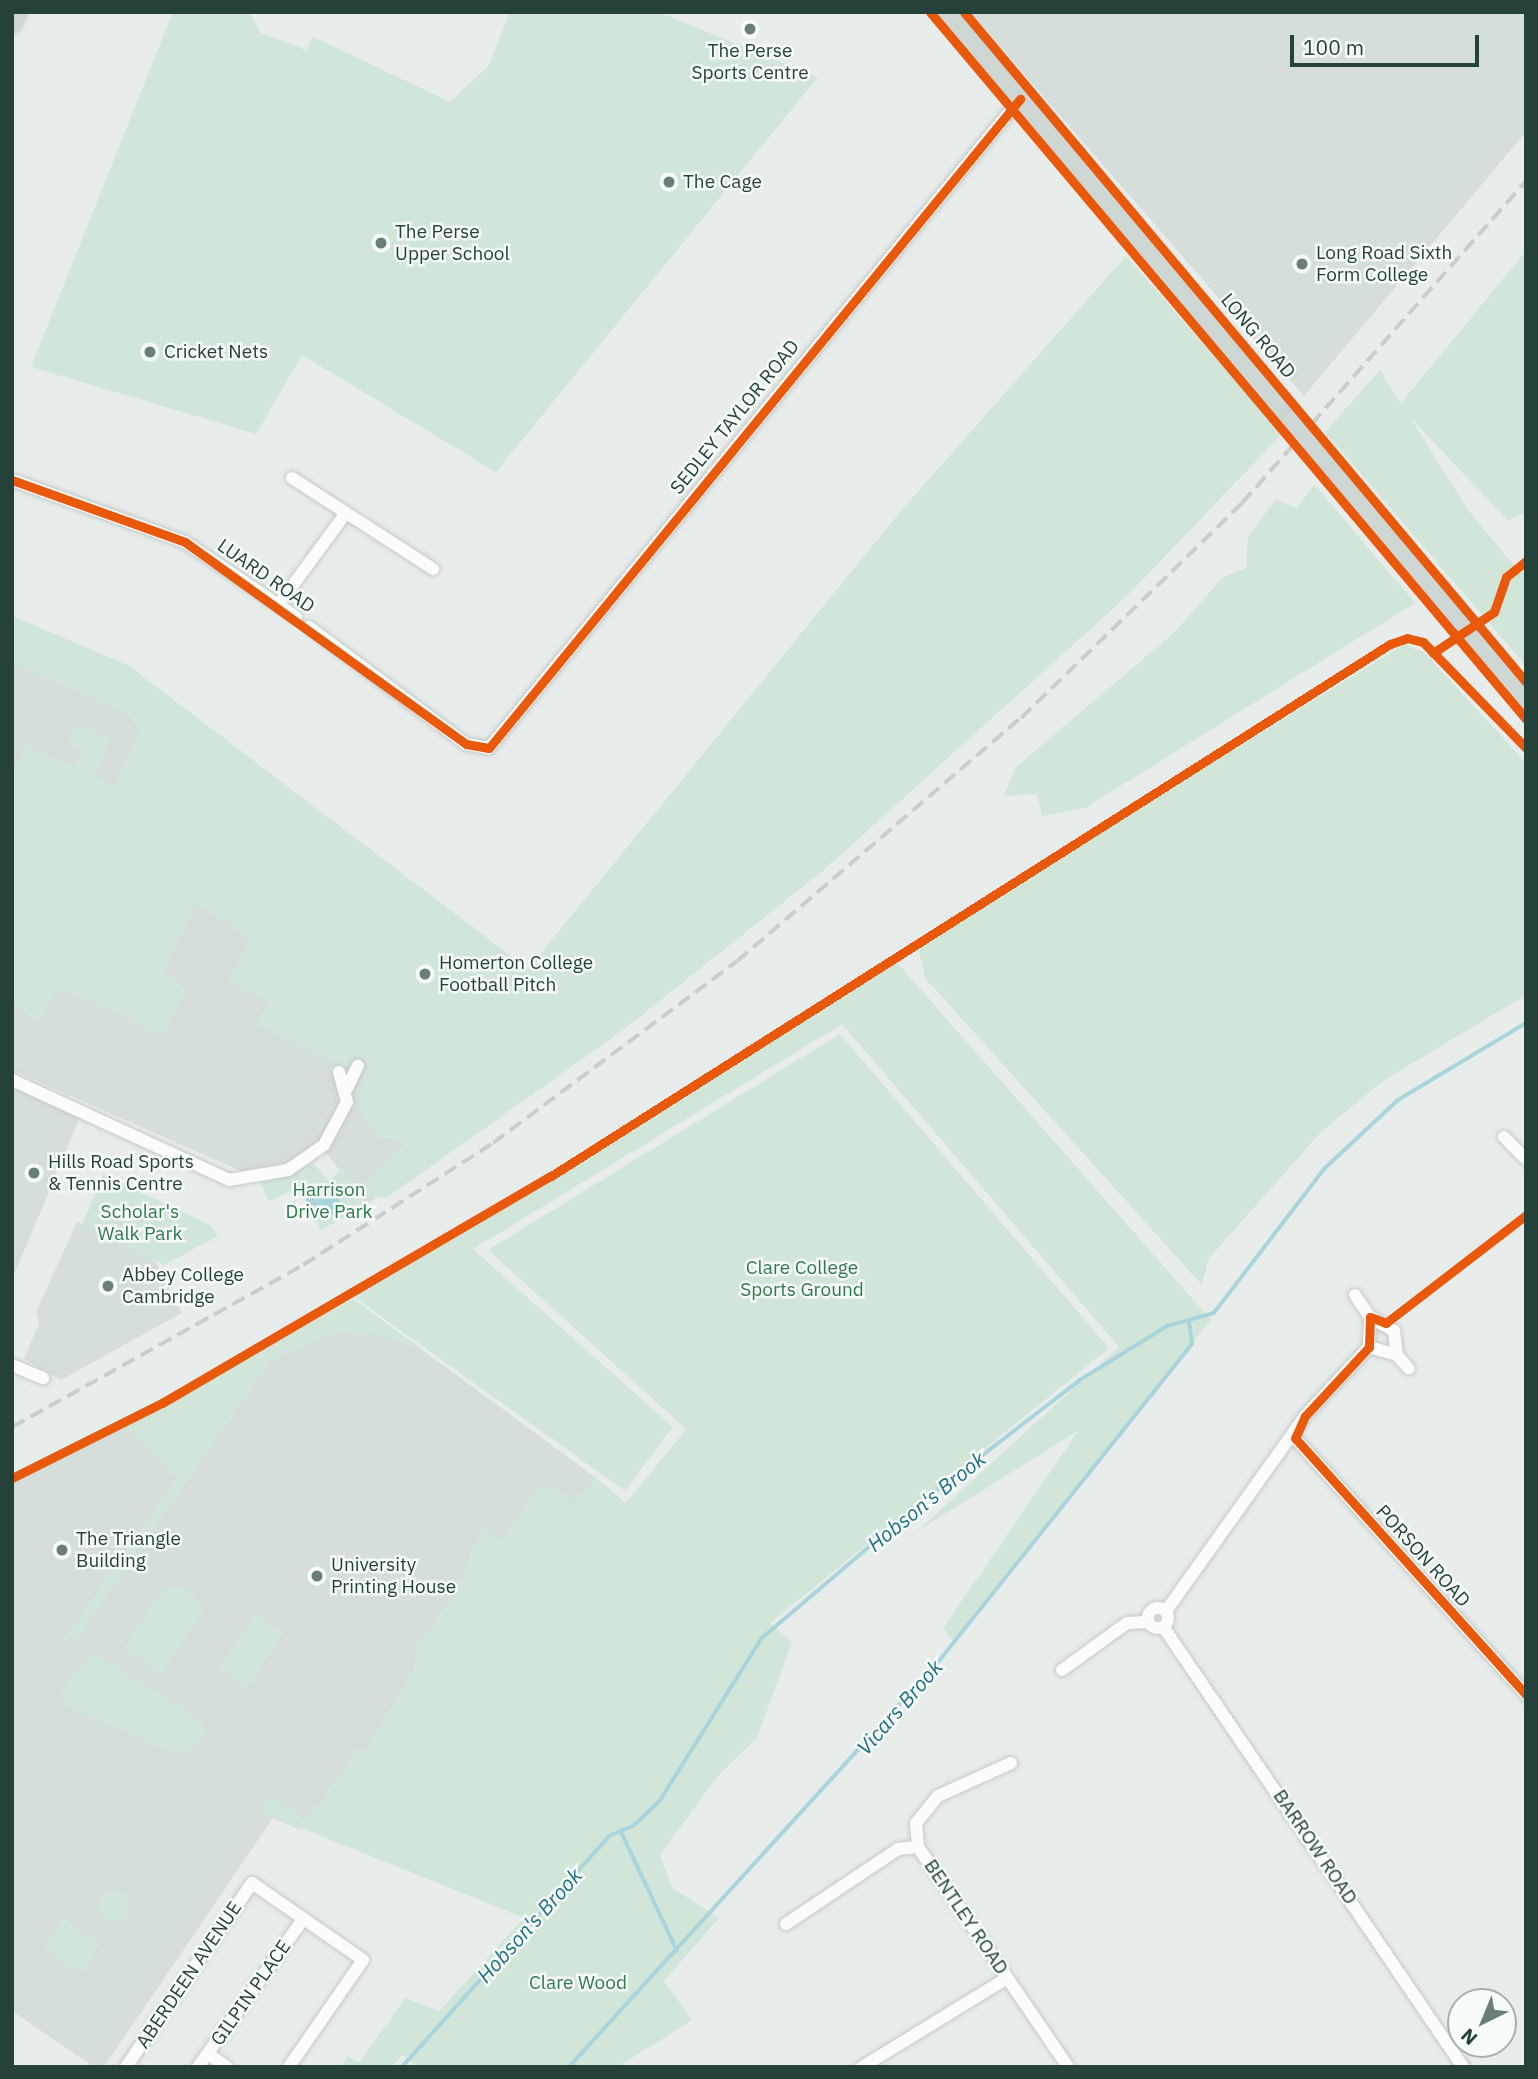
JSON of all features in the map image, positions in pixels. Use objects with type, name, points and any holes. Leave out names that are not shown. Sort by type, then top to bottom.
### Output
[{"type":"main road","points":[[12,23],[17,12]]},
{"type":"main road","name":"LONG ROAD","points":[[945,12],[1526,700]]},
{"type":"street","name":"SEDLEY TAYLOR ROAD","points":[[474,748],[493,743],[1020,99]]},
{"type":"street","points":[[292,478],[433,569]]},
{"type":"street","name":"LUARD ROAD","points":[[12,480],[185,542],[296,617]]},
{"type":"street","points":[[279,604],[345,514]]},
{"type":"street","name":"LUARD ROAD","points":[[309,627],[474,748]]},
{"type":"street","points":[[12,1080],[229,1180],[302,1163],[338,1124],[347,1088],[358,1065]]},
{"type":"street","points":[[339,1072],[347,1088]]},
{"type":"street","points":[[1504,1137],[1526,1159]]},
{"type":"street","points":[[1355,1295],[1370,1317],[1394,1332],[1398,1354],[1409,1369]]},
{"type":"street","points":[[1062,1670],[1127,1623],[1148,1622],[1164,1628],[1166,1611],[1295,1438],[1305,1416],[1369,1347],[1370,1317]]},
{"type":"street","points":[[1369,1347],[1398,1354]]},
{"type":"street","points":[[12,1365],[43,1378]]},
{"type":"street","name":"PORSON ROAD","points":[[1295,1438],[1526,1695]]},
{"type":"street","points":[[1148,1622],[1151,1610],[1166,1611]]},
{"type":"street","name":"BARROW ROAD","points":[[1164,1628],[1463,2067]]},
{"type":"street","name":"BENTLEY ROAD","points":[[1011,1763],[939,1796],[916,1823],[918,1847],[1068,2067]]},
{"type":"street","points":[[786,1924],[898,1849],[918,1847]]},
{"type":"street","name":"ABERDEEN AVENUE","points":[[126,2067],[252,1882],[303,1919]]},
{"type":"street","points":[[289,2067],[363,1960],[303,1919]]},
{"type":"street","name":"GILPIN PLACE","points":[[198,2067],[303,1919]]},
{"type":"street","points":[[862,2067],[1007,1978]]},
{"type":"street","points":[[208,2054],[227,2067]]},
{"type":"shaded area","name":"Long Road Sixth Form College","points":[[970,12],[1526,12],[1526,132],[1304,396]]},
{"type":"shaded area","points":[[12,616],[129,666],[609,1037],[367,1204],[318,1143],[299,1160],[241,1171],[12,1070]]},
{"type":"shaded area","name":"Hills Road Sports & Tennis Centre","points":[[12,1080],[82,1112],[12,1280]]},
{"type":"shaded area","name":"Abbey College Cambridge","points":[[77,1222],[154,1259],[182,1313],[61,1380],[24,1359],[39,1323],[36,1312]]},
{"type":"shaded area","points":[[353,1299],[595,1477],[767,1625],[301,1830],[273,1818],[104,2067],[94,2067],[12,2011],[12,1479],[167,1408]]},
{"type":"green space","name":"The Perse Upper School","points":[[173,12],[249,12],[261,33],[307,50],[312,36],[450,102],[489,65],[510,12],[658,12],[818,77],[496,472],[302,355],[256,434],[31,367]]},
{"type":"green space","points":[[1526,251],[1526,512],[1508,521],[1410,417],[1468,510],[1521,574],[1526,564],[1526,666],[1325,432],[1380,370],[1401,403]]},
{"type":"green space","name":"Harrison Drive Park","points":[[1126,256],[1282,434],[1126,597],[825,869],[627,1027],[388,1197],[363,1196],[367,1204],[321,1230],[298,1188],[269,1201],[261,1184],[313,1163],[329,1181],[343,1168],[358,1188],[407,1144],[377,1136],[364,1122],[359,1087],[367,1062],[359,1057],[342,1067],[257,1023],[269,1000],[227,983],[250,938],[208,910],[196,905],[162,972],[186,991],[162,1038],[132,1021],[119,1002],[126,1017],[58,988],[38,1022],[12,999],[12,773],[26,745],[74,767],[82,751],[67,744],[77,723],[111,738],[94,777],[114,787],[139,732],[130,715],[12,663],[12,616],[129,666],[528,969],[900,512]]},
{"type":"green space","points":[[1314,484],[1415,603],[1085,808],[1042,816],[1037,794],[1004,796],[1015,768],[1176,631],[1222,578],[1246,568],[1248,537],[1276,499],[1297,509]]},
{"type":"green space","points":[[1405,644],[1425,653],[1526,763],[1526,995],[1383,1081],[1321,1132],[1209,1258],[1202,1285],[925,978],[918,945]]},
{"type":"green space","points":[[893,958],[1211,1320],[953,1641],[943,1628],[1079,1430],[916,1532],[1119,1347],[842,1024],[473,1249],[673,1427],[625,1491],[354,1297]]},
{"type":"green space","points":[[840,1034],[1109,1348],[770,1623],[792,1642],[757,1738],[717,1777],[660,1855],[672,1888],[719,1918],[664,1981],[692,2020],[618,2067],[417,2067],[403,2054],[392,2067],[341,2067],[348,2056],[359,2063],[405,1998],[439,2011],[524,1918],[259,1811],[273,1796],[306,1823],[357,1750],[366,1749],[415,1667],[416,1646],[454,1597],[481,1529],[500,1542],[539,1486],[549,1485],[575,1503],[595,1477],[626,1503],[686,1429],[488,1250]]},
{"type":"green space","name":"Scholar's Walk Park","points":[[103,1174],[210,1225],[218,1236],[164,1265],[82,1225]]},
{"type":"green space","points":[[353,1299],[421,1349],[376,1334],[333,1333],[271,1361],[76,1640],[63,1641],[177,1477],[124,1427]]},
{"type":"green space","points":[[174,1586],[192,1592],[204,1610],[162,1673],[124,1647],[162,1590]]},
{"type":"green space","points":[[255,1614],[283,1633],[246,1688],[218,1669]]},
{"type":"green space","points":[[93,1653],[201,1720],[205,1731],[191,1752],[178,1754],[65,1706],[60,1693]]},
{"type":"green space","points":[[113,1891],[124,1895],[128,1906],[124,1917],[113,1921],[102,1917],[98,1906],[102,1895]]},
{"type":"green space","points":[[63,1919],[100,1945],[80,1973],[43,1948]]},
{"type":"water","points":[[323,1184],[335,1189],[340,1201],[335,1213],[323,1218],[311,1213],[306,1201],[311,1189]]},
{"type":"waterway","name":"Hobson's Brook","points":[[402,2067],[609,1836],[633,1826],[659,1802],[762,1638],[923,1501],[1080,1380],[1167,1326],[1214,1313],[1324,1169],[1398,1100],[1526,1023]]},
{"type":"waterway","name":"Vicars Brook","points":[[569,2067],[939,1661],[1192,1344],[1189,1322]]},
{"type":"waterway","points":[[621,1831],[677,1950]]},
{"type":"railway","points":[[12,1427],[303,1265],[493,1143],[737,961],[1021,718],[1242,503],[1526,181]]},
{"type":"cycle path","points":[[930,12],[1526,719]]},
{"type":"cycle path","points":[[964,12],[1526,682]]},
{"type":"cycle path","points":[[12,480],[185,542],[466,744],[489,748],[1020,99]]},
{"type":"cycle path","points":[[1433,653],[1494,612],[1506,577],[1526,561]]},
{"type":"cycle path","points":[[12,1478],[162,1403],[551,1176],[1390,644],[1407,638],[1423,642],[1526,748]]},
{"type":"cycle path","points":[[1526,1215],[1386,1323],[1370,1317],[1369,1347],[1305,1416],[1295,1438],[1526,1695]]},
{"type":"place","name":"The Perse Sports Centre","points":[[750,29]]},
{"type":"place","name":"The Cage","points":[[669,182]]},
{"type":"place","name":"The Perse Upper School","points":[[381,243]]},
{"type":"place","name":"Long Road Sixth Form College","points":[[1302,264]]},
{"type":"place","name":"Cricket Nets","points":[[150,352]]},
{"type":"place","name":"Homerton College Football Pitch","points":[[425,974]]},
{"type":"place","name":"Hills Road Sports & Tennis Centre","points":[[34,1173]]},
{"type":"place","name":"Abbey College Cambridge","points":[[108,1286]]},
{"type":"place","name":"The Triangle Building","points":[[62,1550]]},
{"type":"place","name":"University Printing House","points":[[317,1576]]},
{"type":"park label","name":"Clare College Sports Ground","points":[[802,1279]]},
{"type":"park label","name":"Clare Wood","points":[[578,1983]]}]
